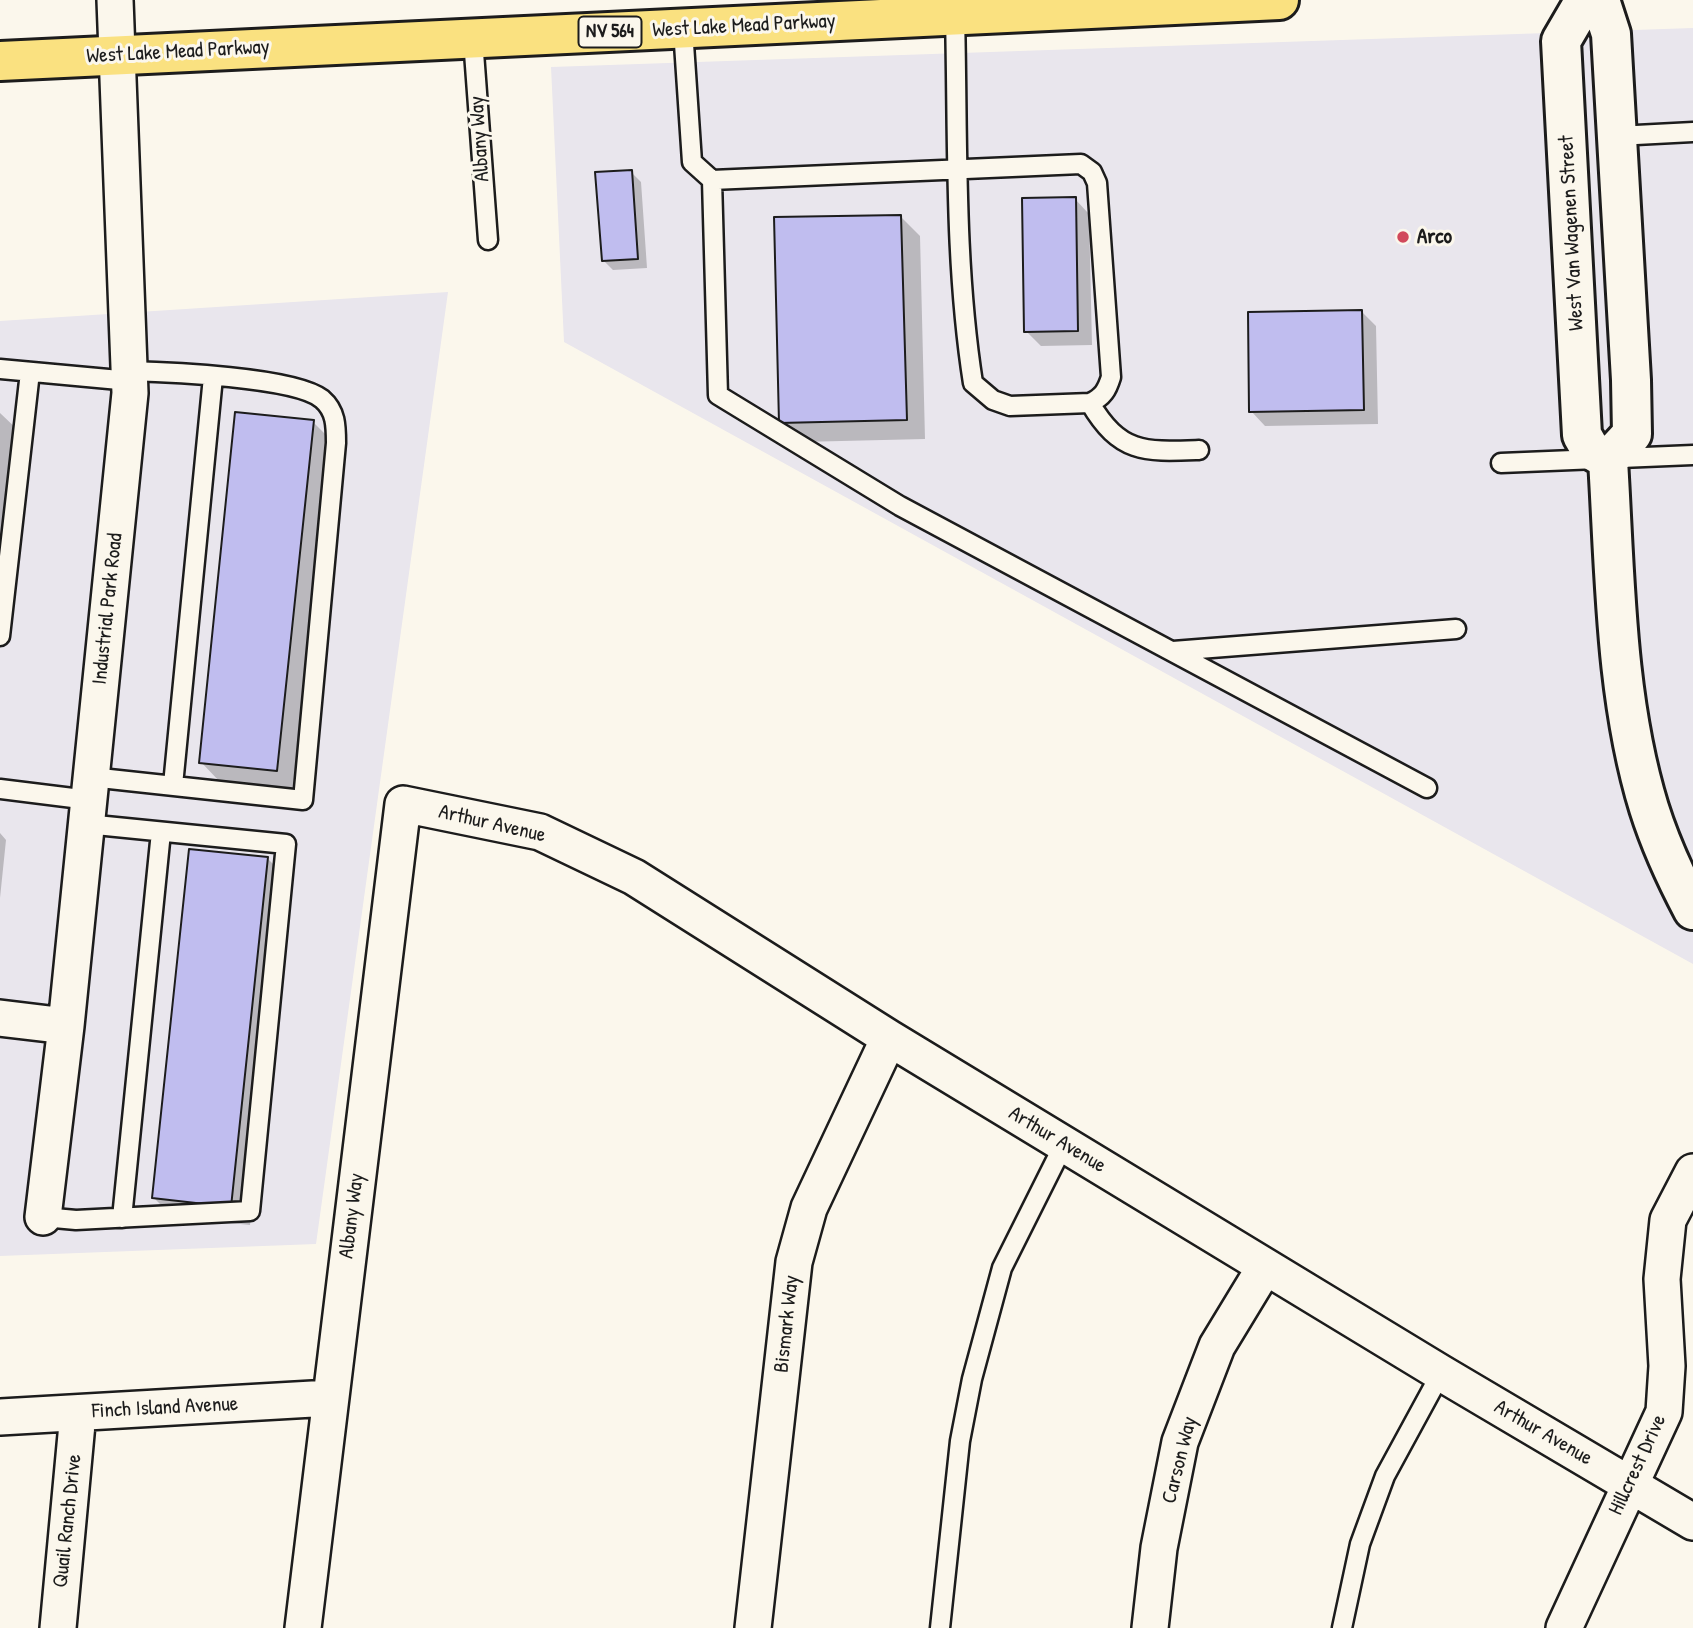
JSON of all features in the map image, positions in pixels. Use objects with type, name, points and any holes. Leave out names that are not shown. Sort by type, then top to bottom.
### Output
[{"type":"main road","name":"West Lake Mead Parkway","points":[[0,61],[1279,0]]},
{"type":"main road","name":"West Van Wagenen Street","points":[[1585,0],[1561,41],[1582,435],[1590,449],[1608,460]]},
{"type":"main road","points":[[1600,0],[1611,34],[1632,434],[1608,460],[1625,696],[1649,808],[1693,911]]},
{"type":"street","name":"Industrial Park Road","points":[[43,1217],[66,1026],[129,376],[115,0]]},
{"type":"street","name":"Arthur Avenue","points":[[403,804],[540,832],[634,877],[889,1038],[1441,1373],[1693,1522]]},
{"type":"street","name":"Albany Way","points":[[303,1628],[403,804]]},
{"type":"street","points":[[0,1018],[66,1026]]},
{"type":"street","name":"Bismark Way","points":[[753,1628],[794,1262],[809,1208],[889,1038]]},
{"type":"street","name":"Hillcrest Drive","points":[[1564,1628],[1664,1412],[1667,1366],[1662,1279],[1668,1220],[1693,1172]]},
{"type":"street","name":"Carson Way","points":[[1150,1628],[1159,1548],[1180,1442],[1217,1346],[1265,1266]]},
{"type":"street","name":"Finch Island Avenue","points":[[0,1417],[330,1398]]},
{"type":"street","name":"Quail Ranch Drive","points":[[58,1628],[78,1413]]},
{"type":"lane","points":[[683,29],[692,162],[712,180],[959,168],[1081,164],[1092,172],[1097,183],[1111,377],[1100,398],[1090,403],[1010,406],[993,400],[974,383],[962,278],[959,168],[955,16]]},
{"type":"lane","name":"Albany Way","points":[[473,39],[488,240]]},
{"type":"lane","points":[[1617,136],[1693,132]]},
{"type":"lane","points":[[712,180],[718,395],[900,506],[1427,788]]},
{"type":"lane","points":[[0,369],[129,376],[213,377],[296,386],[323,399],[336,421],[303,800],[173,785],[89,800]]},
{"type":"lane","points":[[0,636],[30,372]]},
{"type":"lane","points":[[173,785],[213,377]]},
{"type":"lane","points":[[1090,403],[1112,433],[1140,449],[1199,450]]},
{"type":"lane","points":[[1501,463],[1693,455]]},
{"type":"lane","points":[[1173,651],[1456,629]]},
{"type":"lane","points":[[0,789],[89,800],[161,832],[286,844],[250,1211],[76,1220],[43,1217]]},
{"type":"lane","points":[[122,1218],[161,832]]},
{"type":"lane","points":[[940,1628],[960,1441],[972,1379],[1002,1268],[1064,1144]]},
{"type":"lane","points":[[1342,1628],[1360,1545],[1385,1476],[1441,1373]]},
{"type":"shaded area","points":[[1693,28],[1693,964],[564,342],[551,67]]},
{"type":"shaded area","points":[[448,292],[316,1244],[0,1256],[0,321]]},
{"type":"building","points":[[632,170],[638,259],[602,261],[595,172]]},
{"type":"building","points":[[1076,197],[1078,331],[1024,332],[1022,198]]},
{"type":"building","points":[[901,215],[907,420],[779,423],[774,217]]},
{"type":"building","points":[[1362,310],[1364,410],[1249,412],[1248,312]]},
{"type":"building","points":[[235,412],[314,420],[277,771],[199,763]]},
{"type":"building","points":[[189,849],[268,857],[231,1207],[152,1198]]},
{"type":"place","name":"Arco","points":[[1403,237]]}]
